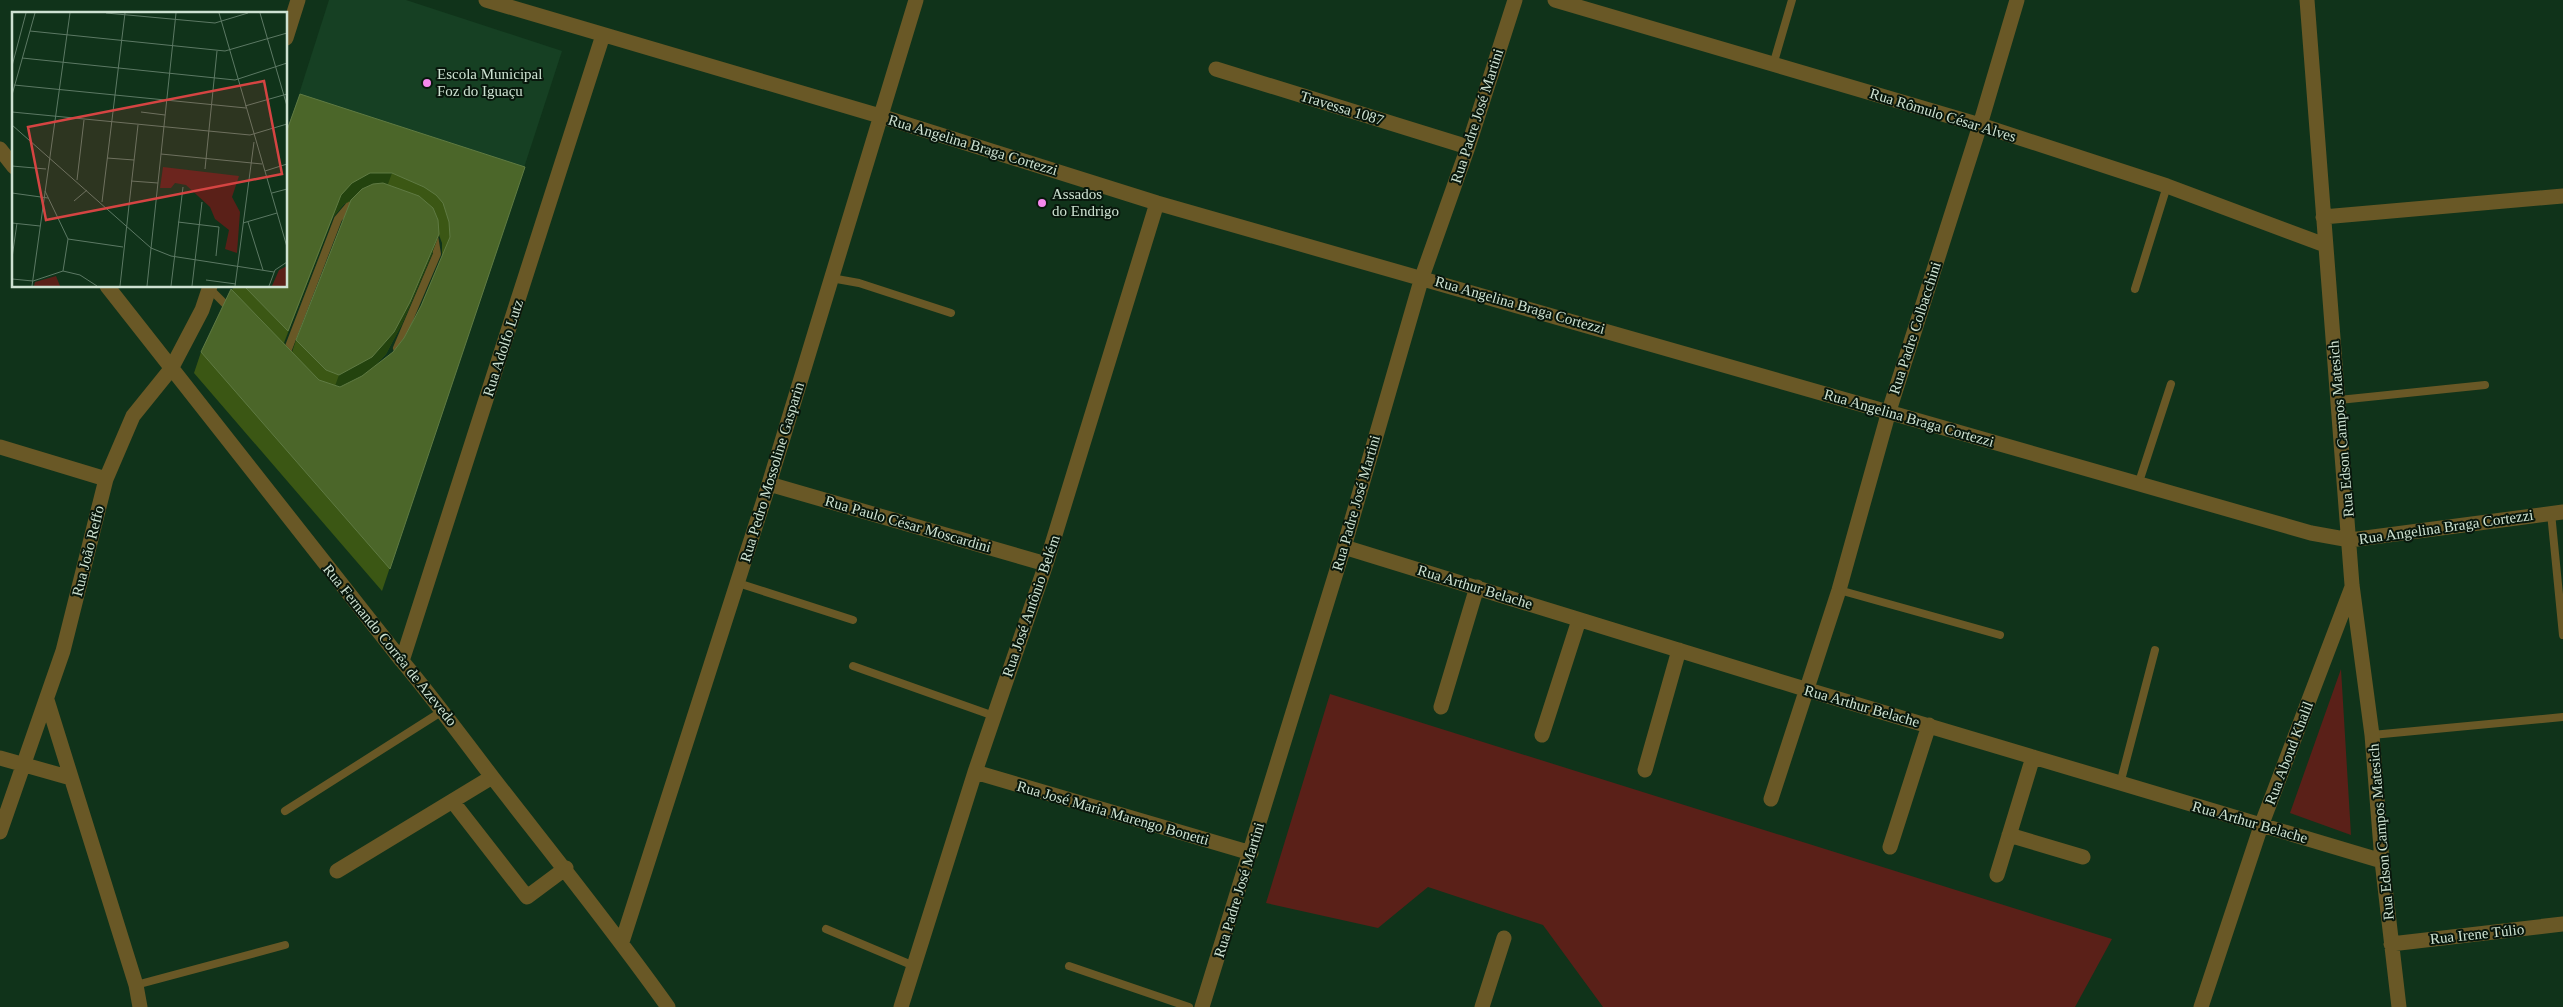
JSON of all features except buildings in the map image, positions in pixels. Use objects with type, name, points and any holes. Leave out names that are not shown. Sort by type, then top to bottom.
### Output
[{"type":"street","points":[[288,32],[298,0]]},
{"type":"street","name":"Rua Angelina Braga Cortezzi","points":[[486,0],[880,116],[1157,202],[1889,411],[2311,534],[2350,540],[2557,512]]},
{"type":"street","name":"Rua Pedro Mossoline Gasparin","points":[[622,942],[769,484],[916,0]]},
{"type":"street","name":"Rua Padre José Martini","points":[[1202,1007],[1344,547],[1422,277],[1468,147],[1515,0]]},
{"type":"street","name":"Rua Rômulo César Alves","points":[[1555,0],[1980,125],[2166,186],[2326,245]]},
{"type":"street","name":"Rua Padre Colbacchini","points":[[1771,799],[1839,590],[1889,411],[1980,125],[2016,0]]},
{"type":"street","name":"Rua Edson Campos Matesich","points":[[2306,0],[2339,400],[2352,585],[2372,735],[2382,861],[2399,1007]]},
{"type":"street","name":"Rua Adolfo Lutz","points":[[402,661],[603,35]]},
{"type":"street","name":"Travessa 1087","points":[[1216,69],[1468,147]]},
{"type":"street","points":[[0,149],[12,164]]},
{"type":"street","points":[[2323,217],[2563,196]]},
{"type":"street","name":"Rua José Antônio Belém","points":[[901,1007],[974,772],[1046,564],[1157,202]]},
{"type":"street","name":"Rua Fernando Corrêa de Azevedo","points":[[109,288],[402,661],[444,710],[492,777],[566,868],[622,942],[668,1007]]},
{"type":"street","name":"Rua João Reffo","points":[[0,832],[64,651],[106,479],[133,416],[171,369],[202,310],[210,288]]},
{"type":"street","points":[[0,447],[106,479]]},
{"type":"street","name":"Rua Paulo César Moscardini","points":[[769,484],[1046,564]]},
{"type":"street","name":"Rua Arthur Belache","points":[[1344,547],[1808,690],[2382,861]]},
{"type":"street","name":"Rua Aboud Khalil","points":[[2201,1007],[2261,826],[2352,585]]},
{"type":"street","points":[[1441,707],[1477,587]]},
{"type":"street","points":[[1542,735],[1579,620]]},
{"type":"street","points":[[1644,770],[1679,650]]},
{"type":"street","points":[[47,700],[136,986],[140,1007]]},
{"type":"street","points":[[1890,847],[1929,725]]},
{"type":"street","points":[[1997,875],[2033,757]]},
{"type":"street","points":[[0,758],[71,778]]},
{"type":"street","name":"Rua José Maria Marengo Bonetti","points":[[974,772],[1251,853]]},
{"type":"street","points":[[337,871],[492,777]]},
{"type":"street","points":[[453,802],[527,897],[566,868]]},
{"type":"street","points":[[2009,835],[2083,857]]},
{"type":"street","name":"Rua Irene Túlio","points":[[2391,944],[2563,924]]},
{"type":"street","points":[[1482,1007],[1504,938]]},
{"type":"lane","points":[[1773,65],[1792,0]]},
{"type":"lane","points":[[2134,288],[2166,186]]},
{"type":"lane","points":[[276,356],[282,363],[338,219],[349,206],[368,199]]},
{"type":"lane","points":[[394,352],[400,344],[437,254],[430,228]]},
{"type":"lane","points":[[831,278],[860,283],[951,312]]},
{"type":"lane","points":[[211,288],[236,316]]},
{"type":"lane","points":[[2138,485],[2171,384]]},
{"type":"lane","points":[[2339,400],[2485,385]]},
{"type":"lane","points":[[2557,512],[2563,635]]},
{"type":"lane","points":[[738,583],[853,620]]},
{"type":"lane","points":[[1839,590],[2000,635]]},
{"type":"lane","points":[[2120,784],[2155,650]]},
{"type":"lane","points":[[853,666],[994,716]]},
{"type":"lane","points":[[285,811],[444,710]]},
{"type":"lane","points":[[2372,735],[2563,718]]},
{"type":"lane","points":[[826,929],[914,966]]},
{"type":"lane","points":[[136,986],[285,945]]},
{"type":"lane","points":[[1069,966],[1189,1007]]},
{"type":"shaded area","name":"Escola Municipal Foz do Iguaçu","points":[[329,0],[406,0],[562,51],[517,189],[292,116]]},
{"type":"shaded area","points":[[2341,669],[2351,835],[2290,813]]},
{"type":"shaded area","points":[[1330,694],[2112,939],[2075,1007],[1603,1007],[1543,925],[1428,887],[1378,928],[1266,903]]},
{"type":"place","name":"Escola Municipal Foz do Iguaçu","points":[[427,83]]},
{"type":"place","name":"Assados do Endrigo","points":[[1042,203]]}]
